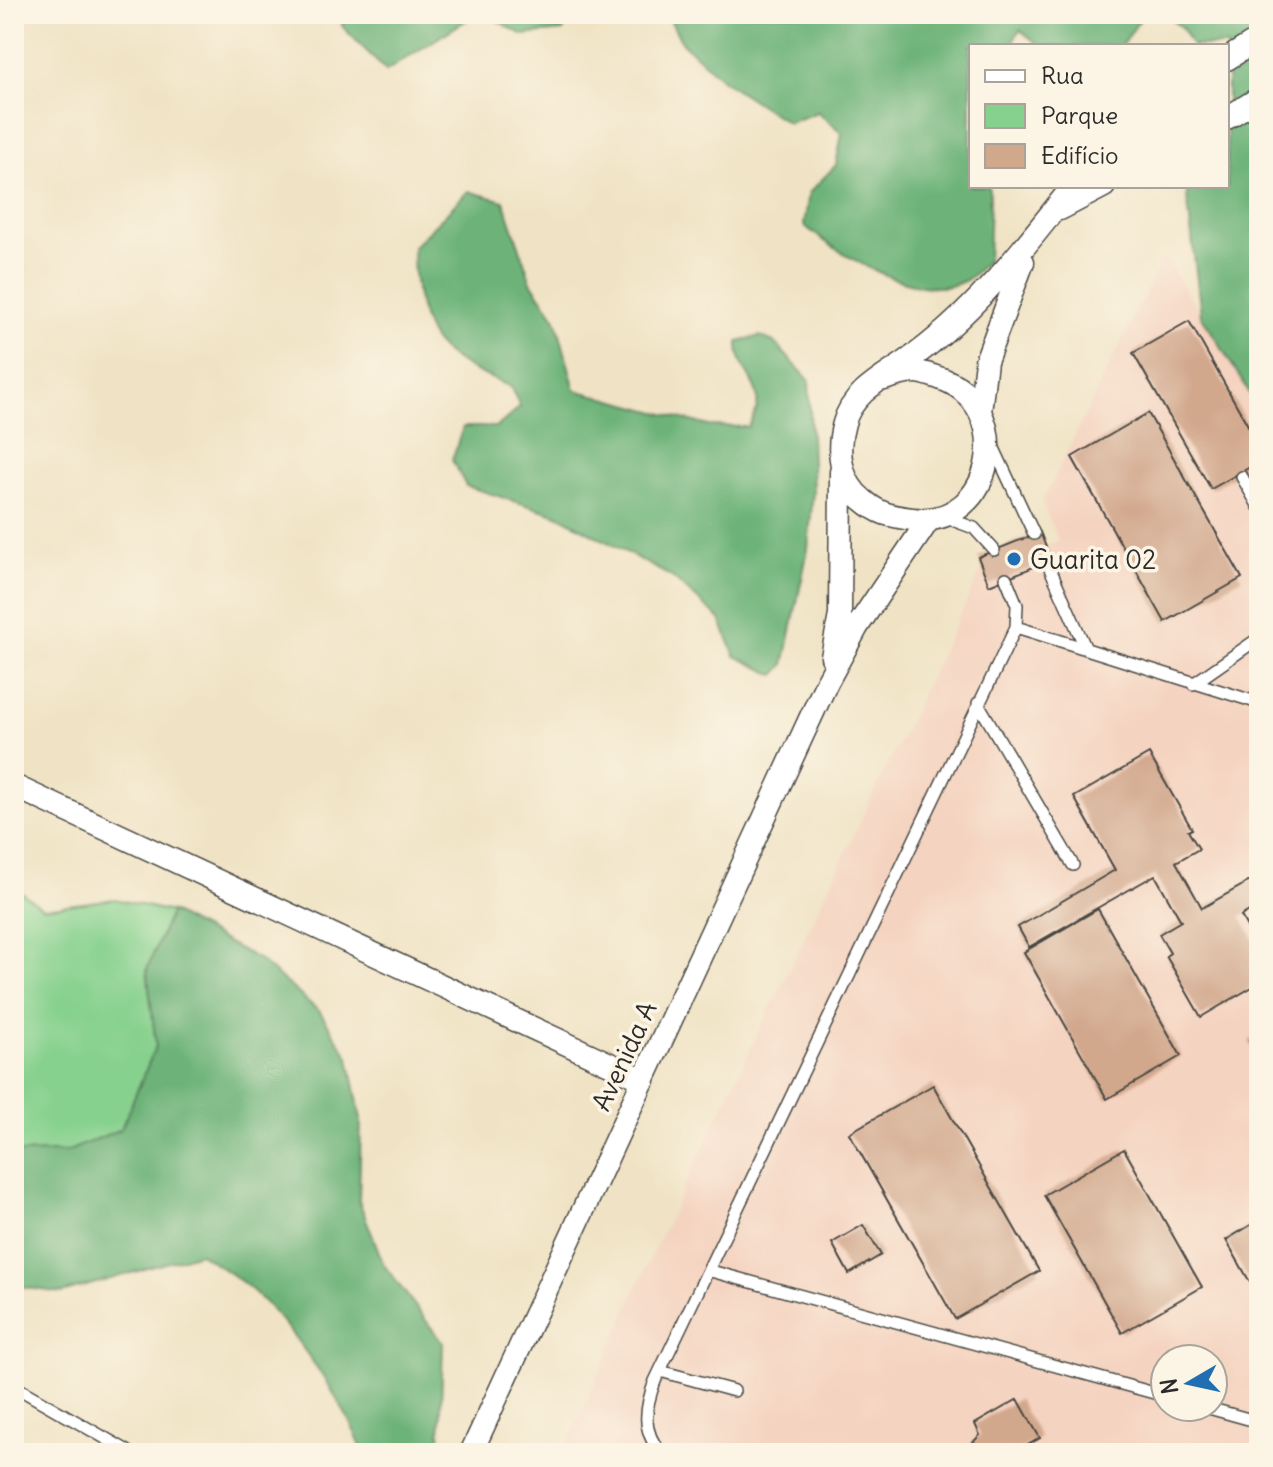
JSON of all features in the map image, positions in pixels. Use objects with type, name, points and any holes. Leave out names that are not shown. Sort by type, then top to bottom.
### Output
[{"type":"street","points":[[1229,58],[1259,39]]},
{"type":"street","points":[[1229,117],[1259,98]]},
{"type":"street","points":[[827,682],[840,615],[839,439],[846,415],[860,394],[918,354],[1000,277],[1071,188]]},
{"type":"street","points":[[980,412],[986,361],[1016,273],[1052,213],[1100,188]]},
{"type":"street","points":[[827,682],[857,627],[936,519],[965,503],[980,484],[988,460],[988,435],[980,412],[954,383],[917,372],[881,380]]},
{"type":"street","points":[[841,464],[855,494],[880,515],[936,519]]},
{"type":"street","name":"Avenida A","points":[[471,1453],[827,682]]},
{"type":"street","points":[[14,786],[644,1080]]},
{"type":"lane","points":[[988,435],[1034,534]]},
{"type":"lane","points":[[1242,477],[1259,507]]},
{"type":"lane","points":[[936,519],[974,528],[994,550]]},
{"type":"lane","points":[[1047,562],[1086,649]]},
{"type":"lane","points":[[661,1453],[647,1432],[645,1417],[660,1371],[711,1271],[1016,627],[1017,605],[1006,578]]},
{"type":"lane","points":[[1016,627],[1259,703]]},
{"type":"lane","points":[[1193,684],[1259,638]]},
{"type":"lane","points":[[978,703],[1073,865]]},
{"type":"lane","points":[[711,1271],[1149,1392]]},
{"type":"lane","points":[[660,1371],[734,1391]]},
{"type":"lane","points":[[14,1386],[126,1450],[125,1453]]},
{"type":"lane","points":[[1229,1414],[1259,1422]]},
{"type":"shaded area","points":[[1164,255],[1259,408],[1259,1453],[563,1453],[649,1260],[981,571],[1058,540],[1042,502]]},
{"type":"green space","points":[[342,14],[476,14],[386,71],[342,26]]},
{"type":"green space","points":[[485,14],[571,14],[563,31],[523,35]]},
{"type":"green space","points":[[667,14],[1144,14],[1122,44],[1038,44],[1020,30],[1011,44],[969,44],[969,188],[988,188],[988,260],[964,281],[945,286],[924,286],[880,272],[857,262],[804,225],[809,193],[836,165],[842,133],[818,112],[788,123],[724,81],[682,43]]},
{"type":"green space","points":[[1164,14],[1259,14],[1259,408],[1201,315],[1186,188],[1229,188],[1229,44],[1191,44],[1182,28]]},
{"type":"green space","points":[[468,191],[504,201],[531,282],[556,319],[575,390],[709,426],[748,427],[758,401],[739,354],[738,342],[760,336],[774,342],[809,380],[813,491],[808,549],[784,665],[775,675],[735,656],[720,619],[672,577],[558,515],[466,486],[452,460],[463,427],[497,427],[520,407],[511,387],[461,363],[436,343],[421,310],[415,283],[413,247]]},
{"type":"green space","points":[[14,887],[43,908],[115,899],[171,912],[147,969],[156,1046],[121,1129],[66,1152],[14,1153]]},
{"type":"green space","points":[[171,912],[258,959],[320,1012],[349,1057],[361,1119],[359,1201],[384,1265],[443,1343],[440,1442],[435,1453],[363,1453],[344,1411],[314,1363],[279,1318],[246,1285],[200,1253],[62,1293],[14,1286],[14,1153],[66,1152],[121,1129],[156,1046],[147,969]]},
{"type":"building","points":[[1189,321],[1259,445],[1259,462],[1211,489],[1133,353]]},
{"type":"building","points":[[1148,413],[1242,578],[1165,622],[1072,457]]},
{"type":"building","name":"Guarita 02","points":[[1040,532],[1051,560],[989,585],[978,557]]},
{"type":"building","points":[[1149,754],[1192,829],[1188,831],[1199,849],[1176,862],[1202,908],[1259,876],[1259,905],[1241,916],[1259,948],[1259,983],[1201,1017],[1166,956],[1170,953],[1159,934],[1181,921],[1155,875],[1029,947],[1018,927],[1115,870],[1074,797]]},
{"type":"building","points":[[1098,909],[1181,1056],[1107,1099],[1024,952]]},
{"type":"building","points":[[1259,1035],[1259,1059],[1249,1041]]},
{"type":"building","points":[[933,1085],[1039,1271],[955,1319],[849,1133]]},
{"type":"building","points":[[1124,1149],[1202,1287],[1122,1333],[1044,1195]]},
{"type":"building","points":[[1259,1220],[1259,1298],[1226,1240]]},
{"type":"building","points":[[863,1225],[881,1255],[849,1274],[832,1243]]},
{"type":"building","points":[[1018,1399],[1040,1438],[1013,1453],[963,1453],[980,1435],[975,1424]]},
{"type":"place","name":"Guarita 02","points":[[1014,559]]}]
